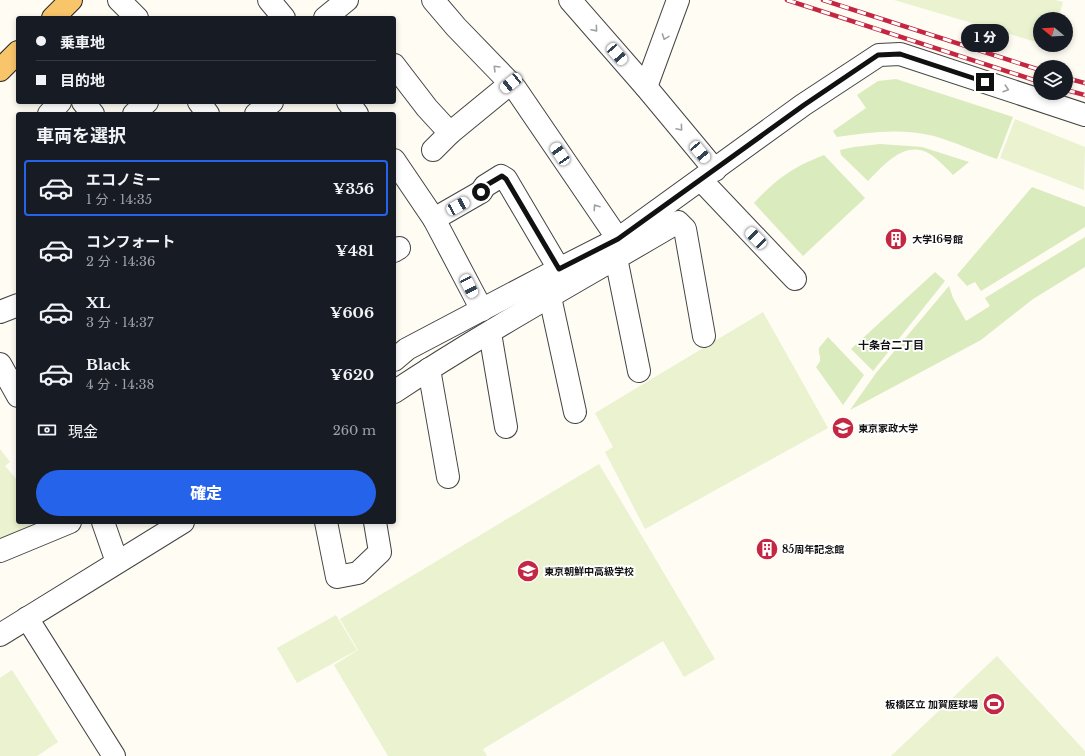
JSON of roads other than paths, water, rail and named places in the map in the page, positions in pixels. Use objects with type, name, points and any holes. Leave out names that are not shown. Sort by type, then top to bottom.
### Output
[{"type":"main road","points":[[55,16],[71,0]]},
{"type":"main road","points":[[0,70],[16,54]]},
{"type":"street","points":[[120,0],[135,16]]},
{"type":"street","points":[[269,0],[282,16]]},
{"type":"street","points":[[433,0],[456,27],[511,83],[617,249],[639,371]]},
{"type":"street","points":[[570,0],[646,87],[708,175],[795,279]]},
{"type":"street","points":[[646,87],[678,0]]},
{"type":"street","points":[[327,16],[345,1]]},
{"type":"street","points":[[396,391],[424,372],[550,297],[617,249],[708,175],[804,105],[878,55],[900,54],[1085,115]]},
{"type":"street","points":[[396,68],[427,108],[450,133]]},
{"type":"street","points":[[433,150],[450,133],[511,83]]},
{"type":"street","points":[[51,112],[58,104]]},
{"type":"street","points":[[85,104],[91,112]]},
{"type":"street","points":[[136,112],[145,104]]},
{"type":"street","points":[[259,112],[269,104]]},
{"type":"street","points":[[396,163],[434,219],[482,310]]},
{"type":"street","points":[[434,219],[481,192],[485,186],[502,176],[506,179],[559,269]]},
{"type":"street","points":[[448,477],[424,372],[399,356],[407,349],[559,269],[617,249],[678,222],[685,229],[704,336]]},
{"type":"street","points":[[550,297],[575,412]]},
{"type":"street","points":[[0,312],[16,306]]},
{"type":"street","points":[[490,333],[506,426]]},
{"type":"street","points":[[0,364],[16,392]]},
{"type":"street","points":[[0,551],[65,524]]},
{"type":"street","points":[[105,524],[117,562]]},
{"type":"street","points":[[0,635],[180,524]]},
{"type":"street","points":[[326,524],[337,577],[358,572],[380,552],[375,524]]},
{"type":"street","points":[[27,618],[114,756]]},
{"type":"railway","points":[[787,0],[1033,80]]},
{"type":"railway","points":[[823,0],[1033,68]]},
{"type":"railway","points":[[1073,80],[1085,83]]},
{"type":"railway","points":[[1073,92],[1085,95]]},
{"type":"place","name":"大学16号館","points":[[896,239]]},
{"type":"place","name":"東京家政大学","points":[[843,428]]},
{"type":"place","name":"85周年記念館","points":[[767,549]]},
{"type":"place","name":"東京朝鮮中高級学校","points":[[528,571]]},
{"type":"place","name":"板橋区立 加賀庭球場","points":[[994,704]]},
{"type":"district","name":"十条台二丁目","points":[[891,345]]}]
